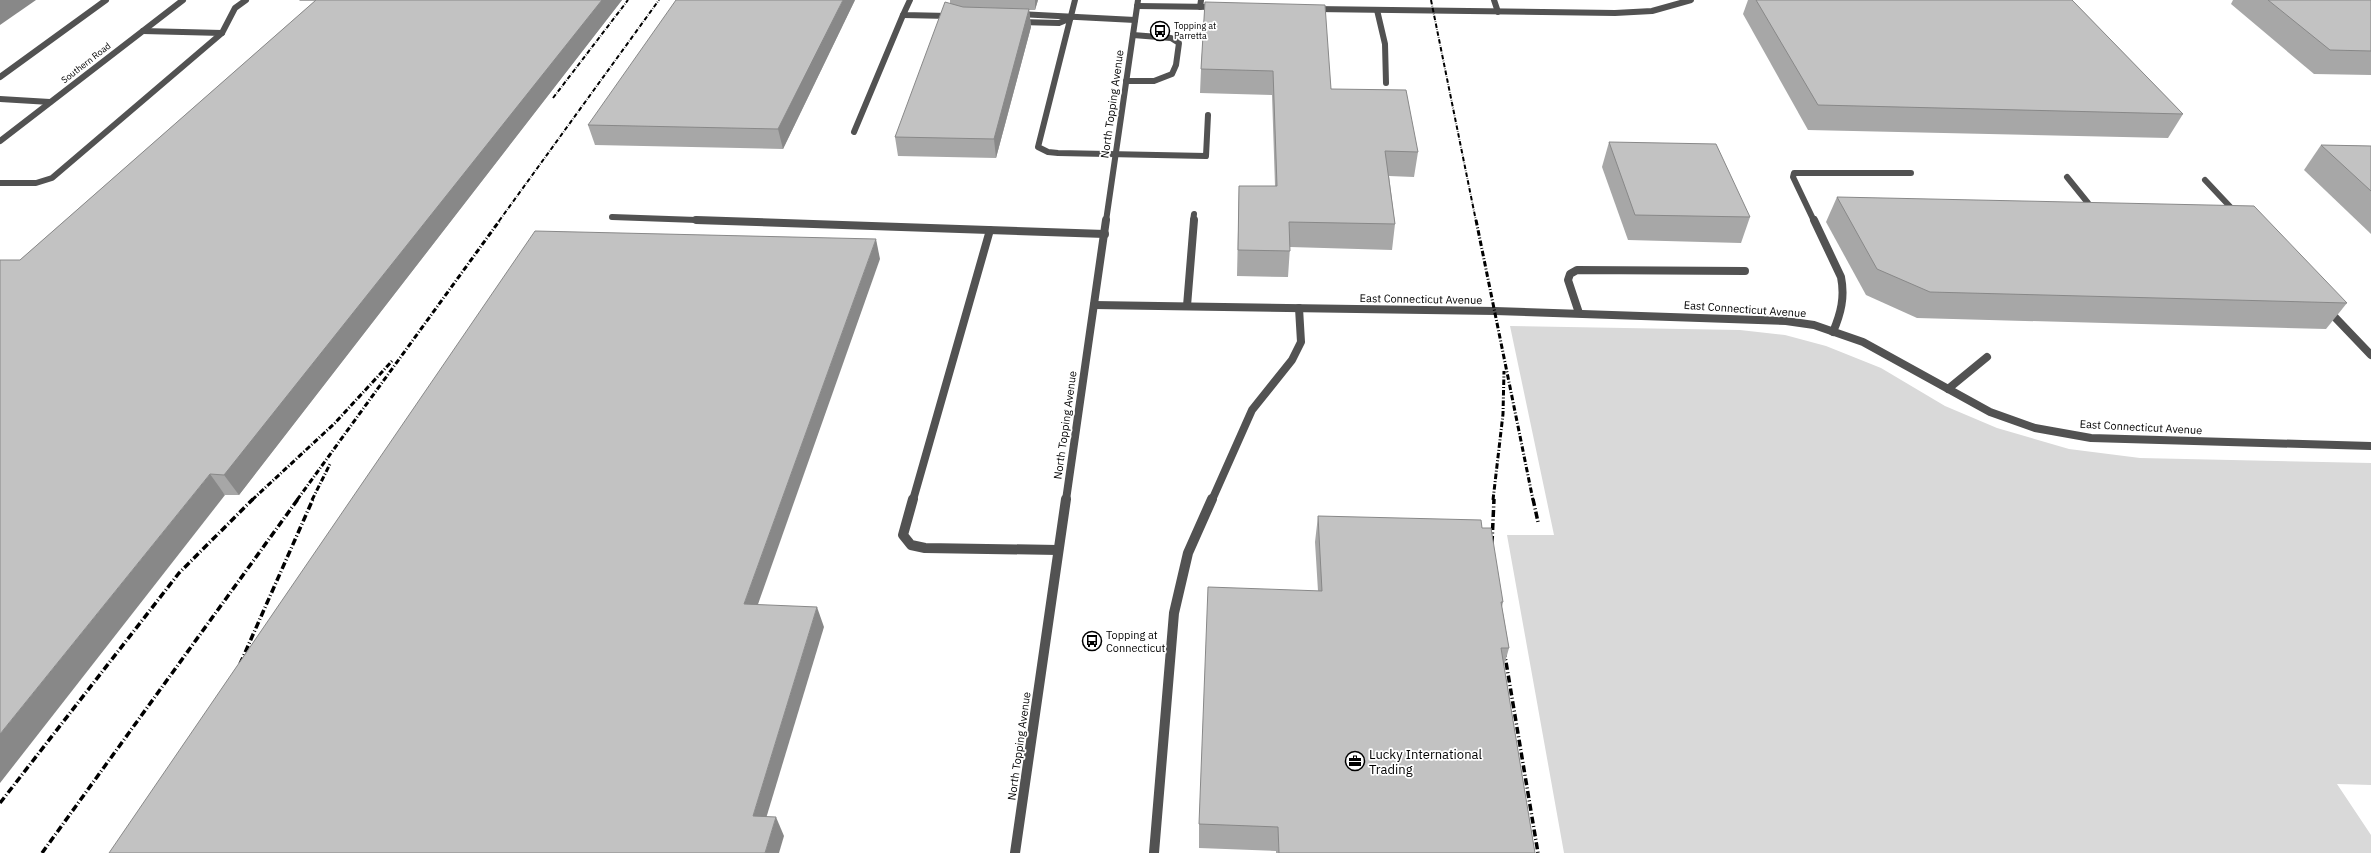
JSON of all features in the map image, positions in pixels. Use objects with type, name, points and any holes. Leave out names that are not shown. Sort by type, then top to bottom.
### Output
[{"type":"street","points":[[0,78],[106,0]]},
{"type":"street","name":"Southern Road","points":[[0,141],[183,0]]},
{"type":"street","points":[[0,183],[36,183],[52,178],[222,32],[235,8],[246,0]]},
{"type":"street","points":[[854,132],[910,0]]},
{"type":"street","points":[[1075,0],[1038,146],[1048,152],[1058,153],[1206,156],[1208,115]]},
{"type":"street","points":[[1200,0],[1200,7]]},
{"type":"street","points":[[1494,0],[1498,12]]},
{"type":"street","points":[[1308,9],[1623,12],[1652,10],[1691,0]]},
{"type":"street","points":[[1137,3],[1223,7]]},
{"type":"street","name":"North Topping Avenue","points":[[1015,853],[1058,550],[1117,154],[1137,3]]},
{"type":"street","points":[[1377,10],[1385,44],[1386,83]]},
{"type":"street","points":[[1009,14],[1061,14],[1071,18],[1135,20]]},
{"type":"street","points":[[903,15],[951,16]]},
{"type":"street","points":[[1012,22],[1059,23],[1071,18]]},
{"type":"street","points":[[143,31],[222,32]]},
{"type":"street","points":[[1126,81],[1154,81],[1172,74],[1176,65],[1179,43],[1171,38],[1132,35]]},
{"type":"street","points":[[0,99],[50,102]]},
{"type":"street","points":[[1833,332],[1843,307],[1845,292],[1841,277],[1793,177],[1794,173],[1911,174]]},
{"type":"street","points":[[2067,177],[2088,203]]},
{"type":"street","points":[[2205,180],[2241,218]]},
{"type":"street","points":[[1187,306],[1194,214]]},
{"type":"street","points":[[612,217],[1105,234]]},
{"type":"street","points":[[990,230],[903,535],[911,545],[924,548],[1058,550]]},
{"type":"street","points":[[1578,313],[1568,280],[1570,274],[1577,270],[1745,271]]},
{"type":"street","points":[[2322,304],[2371,355]]},
{"type":"street","name":"East Connecticut Avenue","points":[[1094,305],[1578,313],[1786,321],[1814,325],[1863,342],[1990,412],[2035,428],[2091,438],[2371,446]]},
{"type":"street","points":[[1154,853],[1174,613],[1188,553],[1252,410],[1292,360],[1301,342],[1299,308]]},
{"type":"street","points":[[1948,389],[1987,357]]},
{"type":"shaded area","points":[[1510,326],[1740,330],[1785,335],[1826,346],[1881,368],[1945,406],[1997,428],[2069,449],[2140,458],[2371,463],[2371,785],[2337,784],[2371,835],[2371,853],[1564,853],[1507,535],[1554,535]]},
{"type":"building","points":[[316,0],[602,0],[224,475],[210,474],[0,734],[0,260],[20,260]]},
{"type":"building","points":[[676,0],[843,0],[778,129],[588,125]]},
{"type":"building","points":[[1756,0],[2072,0],[2183,114],[1818,105]]},
{"type":"building","points":[[2268,0],[2371,0],[2371,51],[2330,50]]},
{"type":"building","points":[[945,2],[963,7],[1029,9],[994,139],[895,137]]},
{"type":"building","points":[[1205,2],[1325,5],[1331,89],[1406,90],[1418,152],[1385,151],[1395,224],[1289,222],[1290,251],[1238,250],[1239,186],[1277,186],[1273,71],[1201,69]]},
{"type":"building","points":[[1609,142],[1716,144],[1750,217],[1635,215]]},
{"type":"building","points":[[2321,145],[2371,146],[2371,191]]},
{"type":"building","points":[[1837,197],[2254,206],[2347,303],[1930,292],[1877,269]]},
{"type":"building","points":[[535,231],[876,239],[744,604],[817,607],[753,816],[776,817],[765,853],[109,853]]},
{"type":"building","name":"Lucky International Trading","points":[[1318,516],[1481,520],[1482,528],[1491,528],[1509,648],[1501,648],[1535,853],[1279,853],[1278,827],[1199,824],[1208,587],[1322,591]]},
{"type":"railway","points":[[553,98],[628,0]]},
{"type":"railway","points":[[499,221],[659,0]]},
{"type":"railway","points":[[1431,0],[1476,221]]},
{"type":"railway","points":[[297,500],[500,220]]},
{"type":"railway","points":[[1476,220],[1533,500]]},
{"type":"railway","points":[[252,500],[335,423],[392,361]]},
{"type":"railway","points":[[1493,500],[1503,414],[1504,371]]},
{"type":"railway","points":[[312,500],[330,464]]},
{"type":"railway","points":[[42,853],[298,499]]},
{"type":"railway","points":[[240,664],[313,499]]},
{"type":"railway","points":[[1492,543],[1494,499]]},
{"type":"railway","points":[[1533,499],[1538,522]]},
{"type":"railway","points":[[0,803],[179,573],[252,500]]},
{"type":"railway","points":[[1504,650],[1538,853]]},
{"type":"place","name":"Topping at Parretta","points":[[1160,31]]},
{"type":"place","name":"Topping at Connecticut","points":[[1092,641]]},
{"type":"place","name":"Lucky International Trading","points":[[1355,761]]}]
